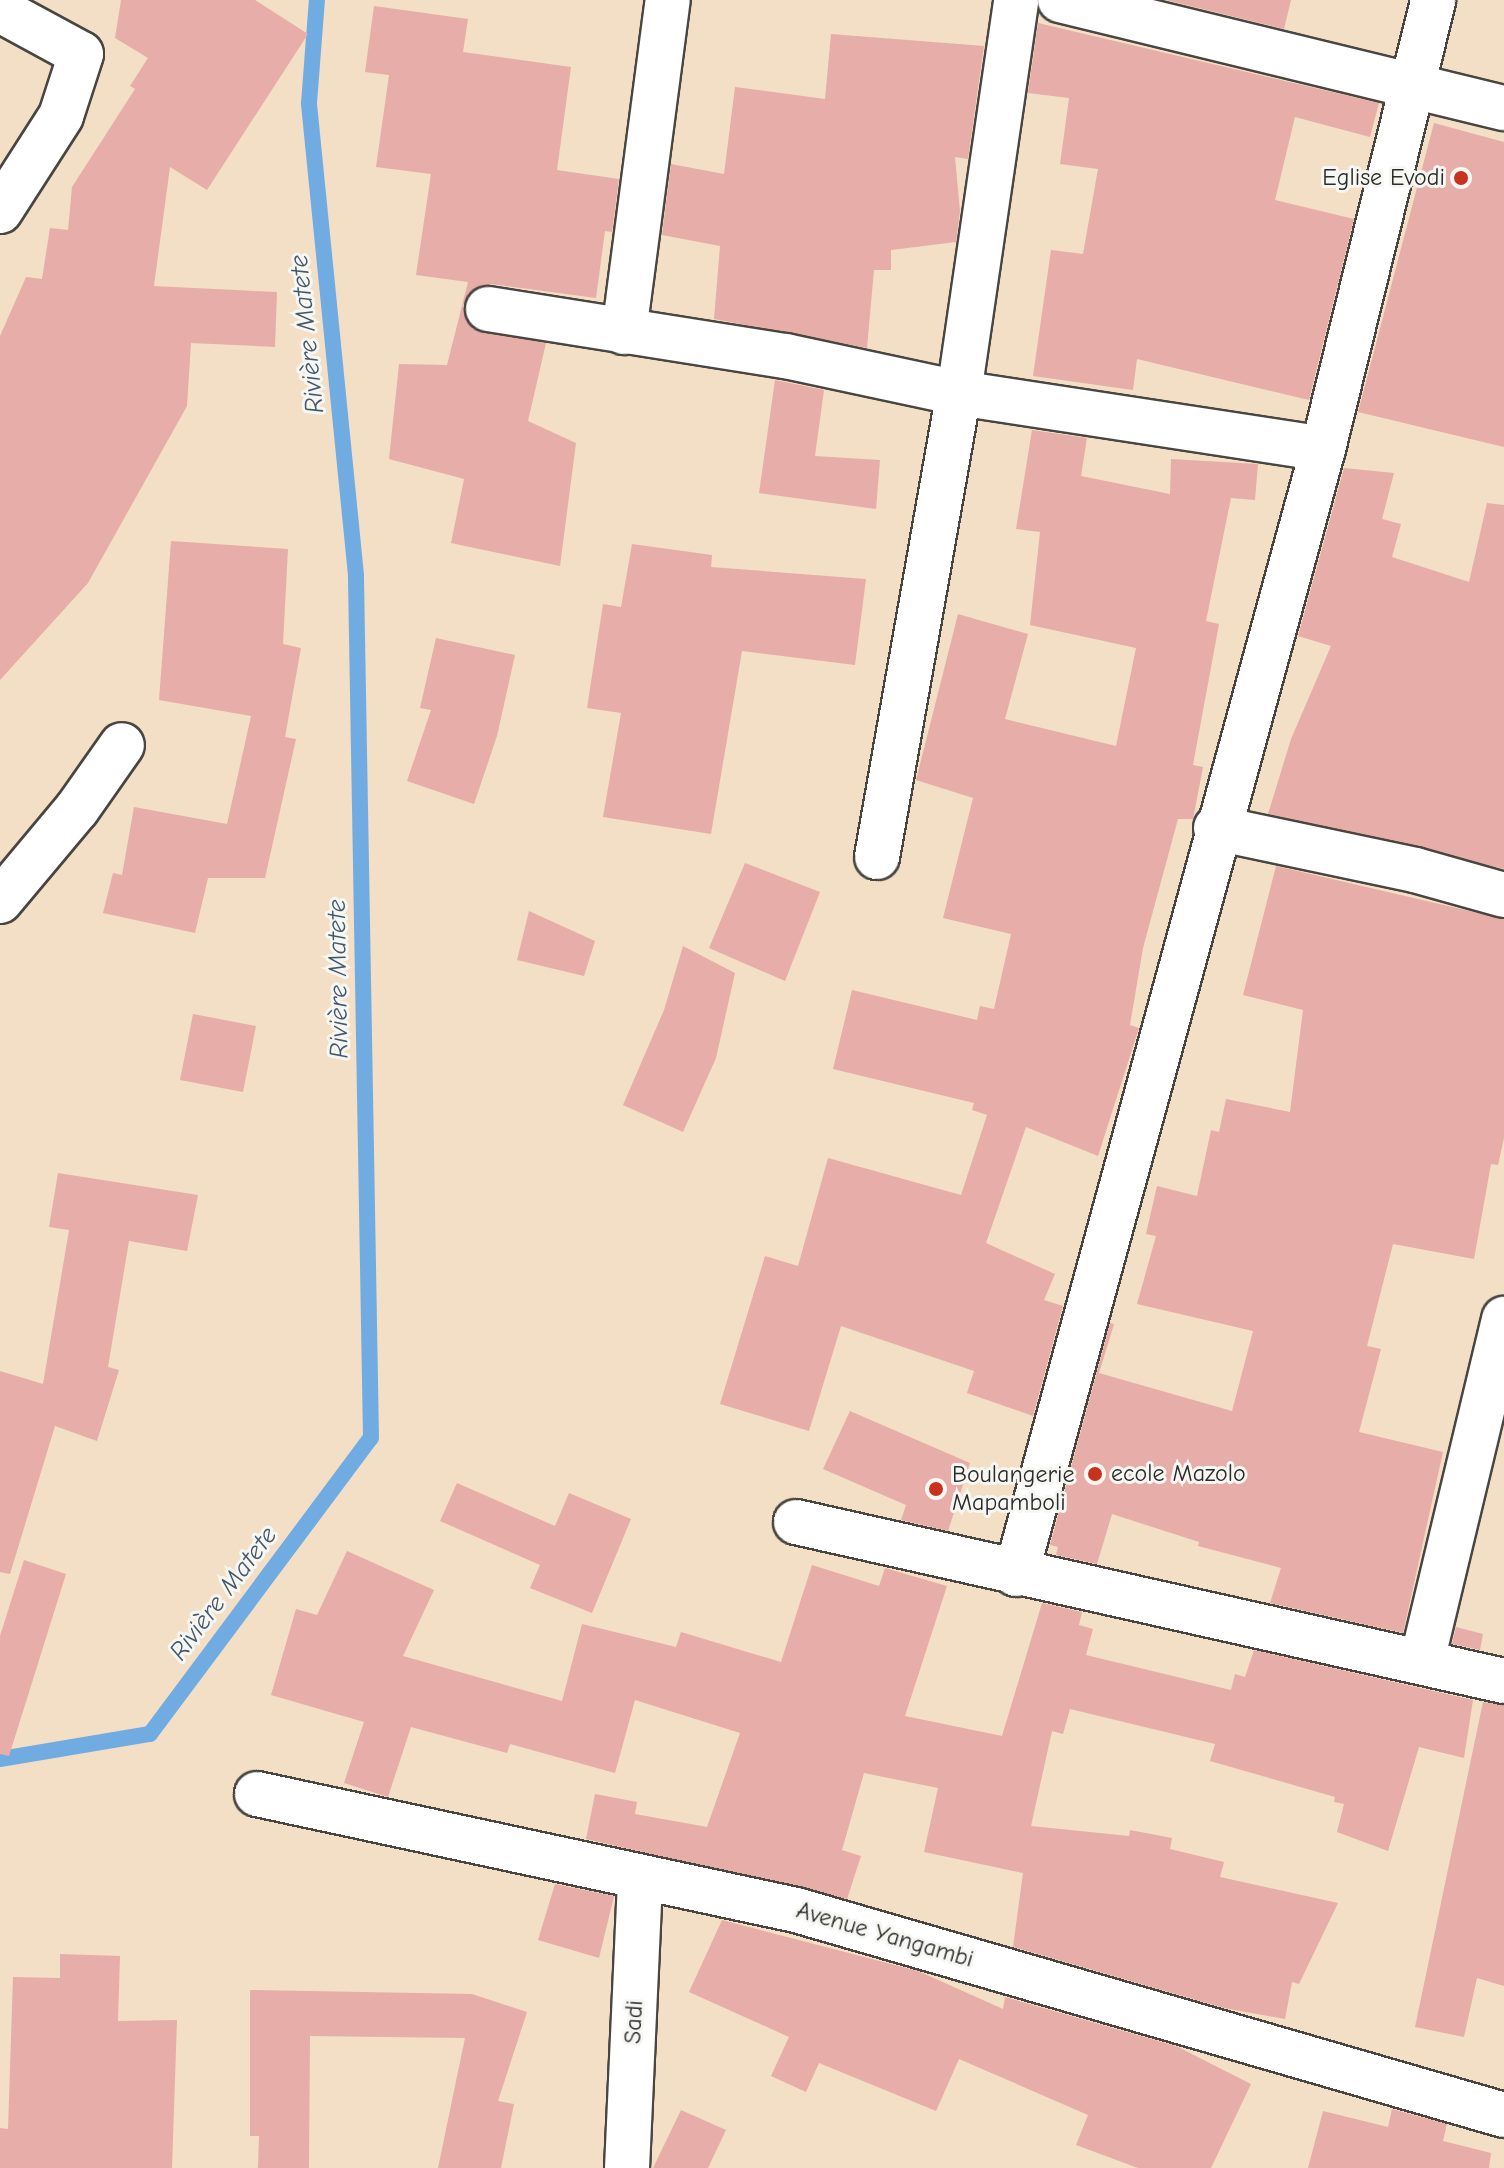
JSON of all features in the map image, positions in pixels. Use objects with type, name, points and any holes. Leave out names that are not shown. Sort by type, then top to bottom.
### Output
[{"type":"street","points":[[624,332],[668,0]]},
{"type":"street","points":[[877,857],[959,393],[1016,0]]},
{"type":"street","points":[[1060,0],[1504,108]]},
{"type":"street","points":[[1016,1574],[1216,828],[1323,449],[1409,86],[1433,0]]},
{"type":"street","points":[[0,10],[81,54],[61,116],[0,211]]},
{"type":"street","points":[[488,309],[786,356],[959,393],[1323,449]]},
{"type":"street","points":[[0,901],[77,809],[122,745]]},
{"type":"street","points":[[1216,828],[1415,870],[1504,895]]},
{"type":"street","points":[[1422,1661],[1504,1319]]},
{"type":"street","points":[[796,1522],[1016,1574],[1504,1681]]},
{"type":"street","name":"Avenue Yangambi","points":[[257,1794],[796,1910],[1504,2115]]},
{"type":"street","name":"Sadi","points":[[627,2168],[640,1877]]},
{"type":"building","points":[[121,0],[255,0],[308,34],[207,190],[170,167],[154,286],[277,292],[275,347],[191,343],[187,406],[88,583],[0,680],[0,336],[26,277],[42,279],[50,228],[68,230],[72,187],[135,89],[130,86],[148,58],[115,38]]},
{"type":"building","points":[[1166,0],[1291,0],[1284,29]]},
{"type":"building","points":[[374,6],[468,19],[463,52],[571,67],[557,170],[619,179],[612,232],[605,231],[596,298],[491,284],[469,293],[463,306],[473,329],[546,343],[528,421],[576,443],[560,566],[451,543],[464,479],[389,459],[399,364],[447,365],[468,282],[416,275],[431,174],[376,167],[389,75],[365,72]]},
{"type":"building","points":[[1038,23],[1379,103],[1370,137],[1295,117],[1275,200],[1354,219],[1309,400],[1137,359],[1133,390],[1033,376],[1051,250],[1083,254],[1098,169],[1060,164],[1069,98],[1028,93]]},
{"type":"building","points":[[831,34],[984,46],[968,159],[955,157],[960,211],[956,242],[891,250],[891,270],[874,270],[867,348],[714,319],[720,246],[662,235],[671,164],[724,174],[735,87],[825,99]]},
{"type":"building","points":[[1434,123],[1504,142],[1504,447],[1358,412]]},
{"type":"building","points":[[775,380],[824,390],[815,456],[880,460],[876,509],[759,493]]},
{"type":"building","points":[[1032,430],[1087,438],[1081,476],[1170,494],[1171,459],[1258,464],[1255,500],[1231,498],[1206,621],[1219,624],[1193,765],[1203,767],[1193,819],[1178,819],[1143,948],[1130,1025],[1139,1028],[1098,1156],[1026,1127],[986,1243],[1055,1274],[1044,1300],[1063,1306],[1033,1416],[967,1393],[974,1371],[841,1326],[809,1431],[720,1404],[765,1256],[798,1266],[828,1158],[961,1195],[987,1115],[972,1110],[974,1103],[833,1069],[852,990],[977,1020],[980,1006],[994,1009],[1011,934],[943,918],[973,798],[916,780],[958,614],[1028,634],[1005,719],[1116,746],[1136,648],[1030,625],[1040,532],[1016,529]]},
{"type":"building","points":[[1344,468],[1394,473],[1382,519],[1401,524],[1392,557],[1469,582],[1487,503],[1504,505],[1504,869],[1268,814],[1291,739],[1331,646],[1298,636]]},
{"type":"building","points":[[171,541],[288,549],[283,644],[301,648],[285,737],[296,739],[265,878],[208,878],[195,933],[103,913],[113,873],[122,875],[134,807],[227,824],[251,716],[159,700]]},
{"type":"building","points":[[632,544],[712,555],[711,567],[866,579],[855,665],[742,651],[711,834],[603,817],[621,713],[587,708],[603,604],[621,607]]},
{"type":"building","points":[[436,638],[515,655],[497,736],[474,804],[407,781],[431,710],[420,708]]},
{"type":"building","points":[[745,863],[820,892],[785,981],[709,948]]},
{"type":"building","points":[[1276,866],[1504,919],[1504,1138],[1498,1165],[1491,1164],[1474,1259],[1393,1244],[1367,1346],[1381,1349],[1359,1432],[1443,1452],[1403,1633],[1270,1603],[1281,1568],[1198,1546],[1199,1542],[1112,1514],[1097,1564],[1056,1555],[1058,1547],[1050,1545],[1110,1323],[1114,1324],[1099,1373],[1232,1411],[1253,1331],[1137,1304],[1156,1236],[1146,1234],[1157,1186],[1197,1196],[1211,1130],[1219,1132],[1226,1099],[1290,1112],[1303,1010],[1243,995]]},
{"type":"building","points":[[529,911],[595,941],[584,976],[517,960]]},
{"type":"building","points":[[683,946],[735,973],[716,1058],[683,1132],[623,1105],[664,1010]]},
{"type":"building","points":[[193,1014],[256,1026],[243,1092],[180,1080]]},
{"type":"building","points":[[58,1173],[198,1195],[187,1251],[129,1241],[108,1367],[119,1370],[97,1441],[55,1426],[10,1574],[0,1572],[0,1371],[43,1384],[69,1230],[49,1227]]},
{"type":"building","points":[[850,1411],[970,1463],[948,1531],[901,1520],[906,1505],[823,1469]]},
{"type":"building","points":[[457,1483],[555,1526],[569,1493],[631,1519],[592,1613],[530,1588],[540,1565],[440,1521]]},
{"type":"building","points":[[347,1551],[434,1590],[403,1656],[562,1701],[582,1624],[676,1647],[681,1632],[781,1662],[812,1565],[879,1586],[885,1568],[947,1586],[905,1716],[1002,1736],[1042,1603],[1082,1612],[1079,1625],[1093,1629],[1086,1655],[1231,1690],[1235,1674],[1245,1677],[1254,1650],[1473,1700],[1464,1758],[1419,1747],[1388,1851],[1337,1832],[1344,1804],[1334,1802],[1335,1797],[1210,1761],[1215,1744],[1070,1709],[1063,1734],[1052,1731],[1031,1826],[1129,1836],[1130,1830],[1172,1838],[1170,1849],[1224,1862],[1220,1877],[1338,1903],[1299,1984],[1292,1982],[1285,2019],[1224,2008],[1013,1947],[1023,1873],[924,1852],[938,1788],[864,1773],[842,1850],[861,1856],[847,1899],[586,1839],[595,1794],[637,1802],[635,1814],[707,1827],[740,1733],[635,1700],[615,1773],[510,1744],[507,1753],[411,1727],[388,1797],[344,1783],[364,1722],[271,1695],[296,1609],[317,1615]]},
{"type":"building","points":[[24,1560],[66,1574],[9,1756],[0,1754],[0,1636]]},
{"type":"building","points":[[1456,1627],[1483,1634],[1480,1650],[1452,1644]]},
{"type":"building","points":[[1483,1702],[1504,1705],[1504,1986],[1477,1978],[1464,2037],[1415,2027]]},
{"type":"building","points":[[555,1884],[614,1896],[599,1958],[538,1940]]},
{"type":"building","points":[[722,1920],[918,1971],[1003,2009],[1005,1997],[1176,2046],[1251,2084],[1211,2168],[1138,2168],[1076,2145],[1088,2115],[959,2059],[936,2111],[819,2063],[806,2092],[771,2076],[789,2037],[689,1992]]},
{"type":"building","points":[[60,1954],[120,1956],[118,2021],[177,2020],[172,2168],[0,2168],[0,2128],[8,2129],[13,1977],[60,1978]]},
{"type":"building","points":[[250,1990],[472,1994],[527,2012],[498,2101],[514,2104],[501,2168],[438,2168],[465,2038],[310,2036],[309,2168],[258,2168],[259,2136],[250,2136]]},
{"type":"building","points":[[1392,2109],[1447,2124],[1443,2141],[1491,2153],[1489,2168],[1308,2168],[1323,2111],[1388,2127]]},
{"type":"building","points":[[681,2110],[726,2130],[708,2168],[653,2168]]},
{"type":"waterway","name":"Rivière Matete","points":[[0,1759],[150,1734],[371,1438],[356,575],[309,103],[317,0]]},
{"type":"place","name":"Eglise Evodi","points":[[1461,178]]},
{"type":"place","name":"ecole Mazolo","points":[[1095,1474]]},
{"type":"place","name":"Boulangerie Mapamboli","points":[[936,1489]]}]
